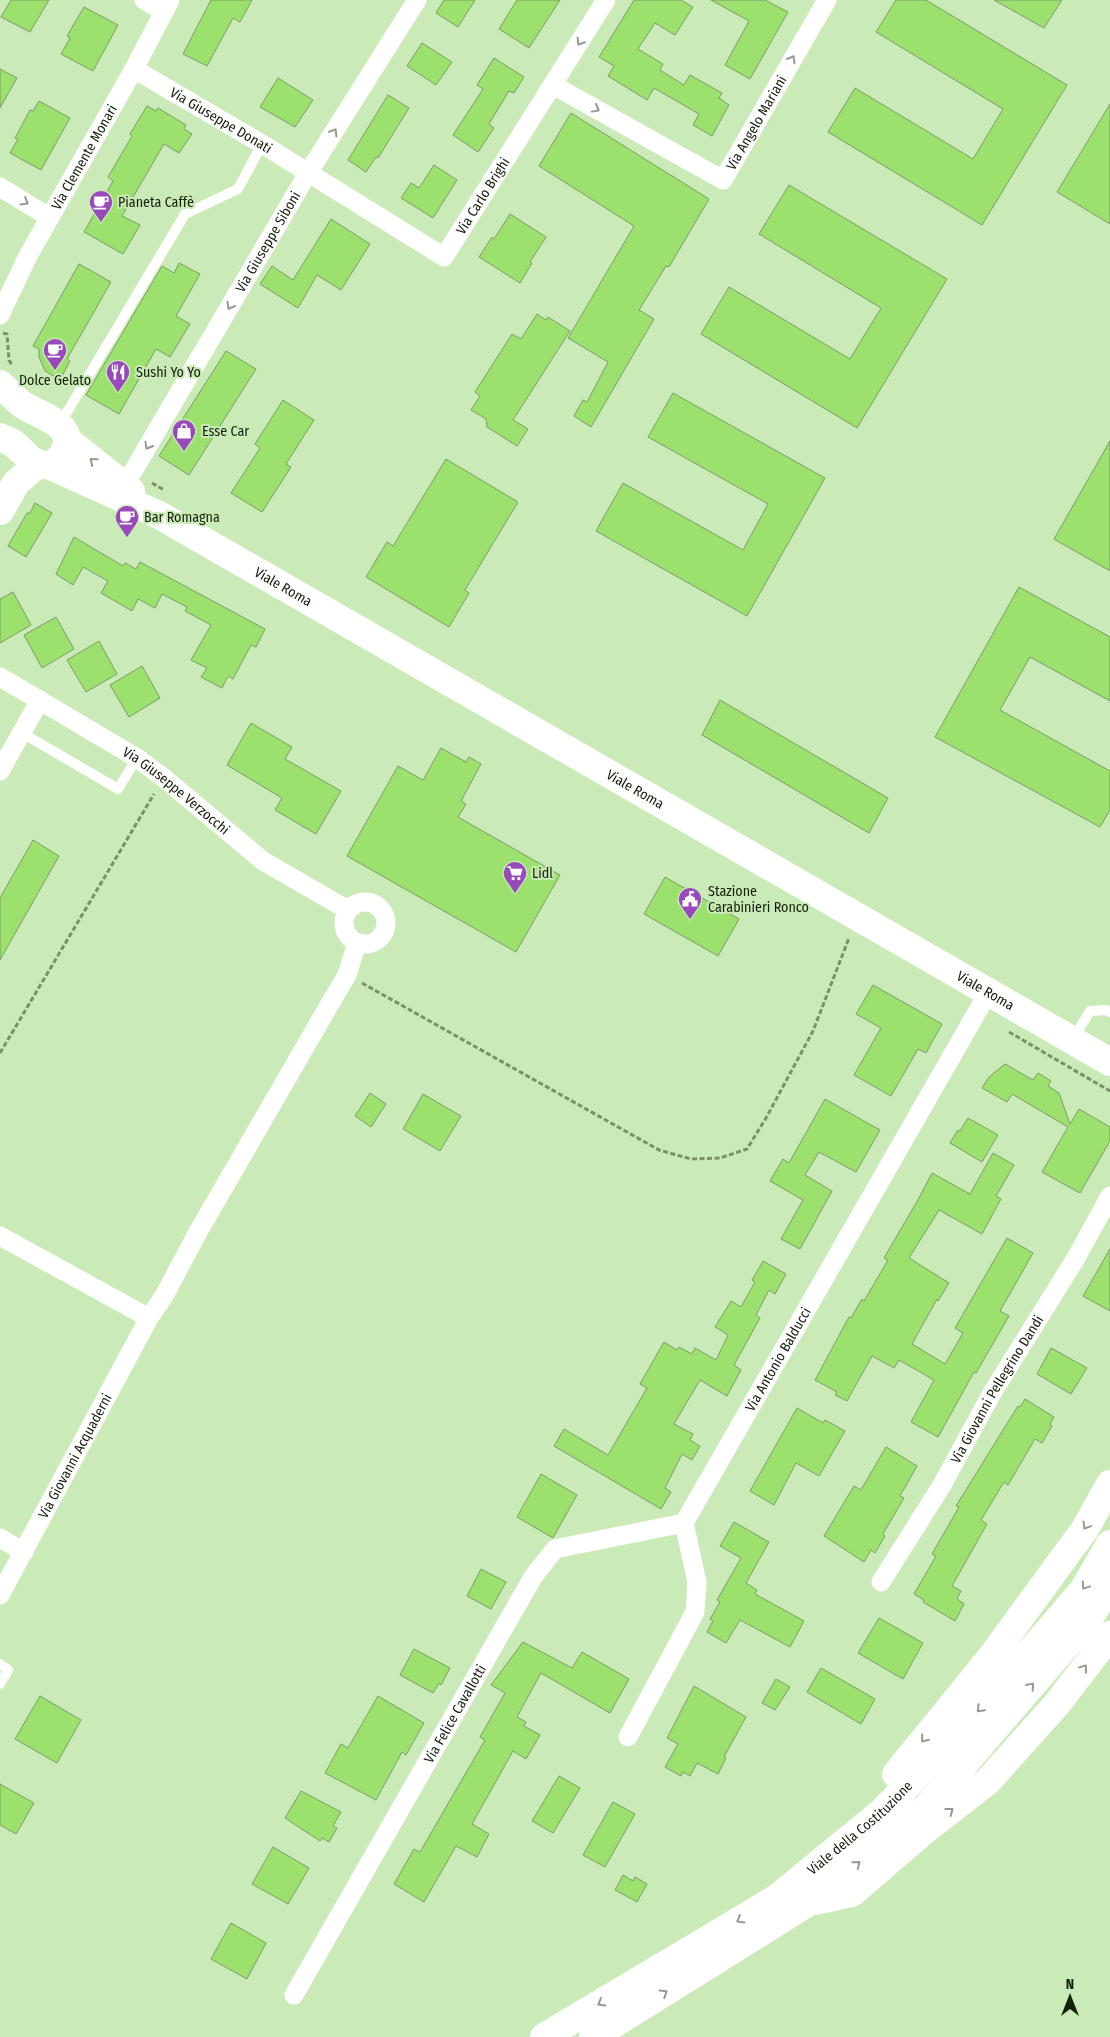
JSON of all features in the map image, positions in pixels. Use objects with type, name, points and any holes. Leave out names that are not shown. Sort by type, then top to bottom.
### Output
[{"type":"main road","name":"Viale Roma","points":[[7,376],[23,405],[162,503],[988,993],[1110,1062]]},
{"type":"main road","points":[[0,511],[16,483],[44,465],[60,459],[66,450],[63,432]]},
{"type":"main road","name":"Viale Roma","points":[[7,441],[25,456],[44,465],[162,503]]},
{"type":"main road","points":[[7,441],[16,483]]},
{"type":"main road","points":[[777,1898],[802,1860],[882,1790],[986,1663],[1085,1530],[1110,1484]]},
{"type":"main road","name":"Viale della Costituzione","points":[[544,2037],[777,1898],[884,1810],[987,1702],[1084,1589],[1110,1544]]},
{"type":"main road","name":"Viale della Costituzione","points":[[593,2037],[809,1902],[927,1807],[1086,1621],[1110,1586]]},
{"type":"main road","points":[[809,1902],[852,1893],[924,1831],[988,1782],[1056,1704],[1110,1634]]},
{"type":"street","points":[[144,0],[167,6]]},
{"type":"street","name":"Via Giuseppe Siboni","points":[[126,477],[308,173],[416,0]]},
{"type":"street","name":"Via Carlo Brighi","points":[[308,173],[444,257],[606,0]]},
{"type":"street","name":"Via Angelo Mariani","points":[[554,85],[723,180],[827,0]]},
{"type":"street","name":"Via Clemente Monari","points":[[0,315],[49,216],[134,69],[167,6]]},
{"type":"street","name":"Via Giuseppe Donati","points":[[134,69],[308,173]]},
{"type":"street","points":[[0,188],[49,216]]},
{"type":"street","name":"Via Giuseppe Verzocchi","points":[[0,677],[137,758],[164,778],[263,861],[348,910]]},
{"type":"street","points":[[0,771],[40,700]]},
{"type":"street","points":[[365,902],[378,907],[385,918],[384,930],[376,941],[358,943],[352,940],[344,929],[345,916],[348,910],[359,903],[365,902]]},
{"type":"street","name":"Via Giovanni Acquaderni","points":[[0,1595],[149,1318],[164,1296],[198,1232],[299,1061],[346,975],[358,943]]},
{"type":"street","name":"Via Antonio Balducci","points":[[684,1523],[988,993]]},
{"type":"street","name":"Via Giovanni Pellegrino Dandi","points":[[881,1582],[942,1485],[992,1393],[1076,1258],[1110,1196]]},
{"type":"street","points":[[0,1236],[149,1318]]},
{"type":"street","points":[[628,1737],[695,1612],[697,1582],[684,1523]]},
{"type":"street","name":"Via Felice Cavallotti","points":[[294,1996],[533,1577],[555,1549],[684,1523]]},
{"type":"street","points":[[0,1538],[24,1552]]},
{"type":"lane","points":[[63,432],[184,214],[238,189],[262,144]]},
{"type":"lane","points":[[22,733],[118,789],[137,758]]},
{"type":"lane","points":[[1072,1040],[1090,1011],[1106,1010],[1110,1012]]},
{"type":"lane","points":[[0,1664],[8,1670],[0,1684]]},
{"type":"path","points":[[0,332],[7,334],[9,360],[7,376]]},
{"type":"path","points":[[126,477],[162,503]]},
{"type":"path","points":[[0,1053],[164,778]]},
{"type":"path","points":[[346,975],[659,1150],[691,1159],[720,1158],[747,1149],[766,1118],[813,1030],[849,938]]},
{"type":"building","points":[[11,0],[49,0],[30,32],[1,17]]},
{"type":"building","points":[[211,0],[252,0],[240,22],[233,18],[207,66],[183,54]]},
{"type":"building","points":[[444,0],[475,0],[458,27],[436,13]]},
{"type":"building","points":[[517,0],[560,0],[529,48],[499,29]]},
{"type":"building","points":[[634,0],[681,0],[693,7],[675,35],[655,23],[638,49],[663,64],[660,70],[684,85],[690,75],[722,93],[719,98],[729,105],[712,136],[693,125],[699,114],[654,88],[647,100],[608,76],[614,66],[599,57]]},
{"type":"building","points":[[711,0],[765,0],[788,12],[750,79],[725,65],[749,21]]},
{"type":"building","points":[[896,0],[926,0],[1067,85],[982,225],[828,132],[855,88],[973,159],[1003,109],[876,32]]},
{"type":"building","points":[[994,0],[1062,0],[1044,28]]},
{"type":"building","points":[[84,7],[118,25],[93,71],[61,54],[70,38],[67,36]]},
{"type":"building","points":[[422,43],[452,62],[436,85],[407,66]]},
{"type":"building","points":[[494,58],[524,77],[514,93],[509,91],[489,124],[494,128],[478,152],[453,135],[483,89],[477,85]]},
{"type":"building","points":[[0,69],[17,78],[0,108]]},
{"type":"building","points":[[278,78],[313,100],[295,127],[260,107]]},
{"type":"building","points":[[388,95],[409,108],[378,158],[376,157],[366,172],[348,160]]},
{"type":"building","points":[[39,101],[70,118],[41,170],[10,153],[18,139],[15,138],[30,110],[33,111]]},
{"type":"building","points":[[1110,104],[1110,224],[1057,192]]},
{"type":"building","points":[[147,106],[156,111],[158,108],[186,125],[184,129],[192,134],[179,153],[164,144],[122,216],[140,225],[123,254],[84,232],[113,181],[108,177]]},
{"type":"building","points":[[571,113],[709,199],[669,267],[666,266],[639,310],[654,319],[591,427],[574,416],[583,400],[587,402],[608,362],[568,338],[634,226],[539,166]]},
{"type":"building","points":[[434,165],[457,180],[433,218],[401,198],[411,183],[419,188]]},
{"type":"building","points":[[789,185],[947,279],[857,428],[701,334],[729,287],[850,359],[881,308],[759,234]]},
{"type":"building","points":[[510,214],[546,237],[530,262],[532,263],[520,283],[479,257],[492,237],[494,239]]},
{"type":"building","points":[[331,219],[370,244],[341,290],[317,275],[298,308],[260,284],[272,266],[293,280]]},
{"type":"building","points":[[179,263],[200,274],[176,316],[190,324],[170,357],[156,349],[119,414],[86,395],[162,266],[174,273]]},
{"type":"building","points":[[79,264],[111,282],[67,359],[70,361],[60,380],[45,371],[39,357],[39,349],[33,346]]},
{"type":"building","points":[[537,314],[546,320],[548,317],[570,331],[513,420],[528,429],[517,446],[487,427],[486,419],[471,410],[480,396],[475,392],[512,334],[521,339]]},
{"type":"building","points":[[226,351],[256,369],[189,475],[159,456]]},
{"type":"building","points":[[673,393],[825,478],[747,616],[596,531],[623,483],[743,550],[768,504],[648,437]]},
{"type":"building","points":[[283,400],[314,420],[286,464],[291,467],[262,512],[231,493],[260,448],[255,444]]},
{"type":"building","points":[[1110,441],[1110,571],[1054,539]]},
{"type":"building","points":[[446,459],[518,502],[465,590],[469,593],[449,627],[366,577],[387,542],[393,546]]},
{"type":"building","points":[[35,503],[52,513],[26,557],[8,546]]},
{"type":"building","points":[[74,537],[123,566],[125,563],[136,569],[140,562],[265,629],[256,647],[251,645],[233,679],[228,676],[222,688],[201,677],[207,668],[191,660],[211,625],[185,611],[187,607],[162,594],[155,608],[138,599],[132,611],[101,593],[108,581],[83,567],[73,585],[56,574]]},
{"type":"building","points":[[1019,587],[1110,637],[1110,701],[1030,657],[1000,710],[1110,771],[1110,810],[1100,827],[935,737]]},
{"type":"building","points":[[13,592],[31,625],[0,643],[0,599]]},
{"type":"building","points":[[56,617],[74,649],[42,668],[24,635]]},
{"type":"building","points":[[99,641],[117,674],[86,692],[67,660]]},
{"type":"building","points":[[142,666],[160,698],[129,717],[110,685]]},
{"type":"building","points":[[720,700],[888,798],[869,833],[702,735]]},
{"type":"building","points":[[251,723],[292,747],[285,759],[341,791],[316,834],[275,810],[282,798],[227,765]]},
{"type":"building","points":[[441,748],[466,762],[469,757],[481,764],[461,801],[466,804],[458,817],[560,875],[516,952],[347,856],[398,766],[423,780]]},
{"type":"building","points":[[33,840],[59,856],[0,960],[0,898]]},
{"type":"building","points":[[665,877],[739,919],[718,956],[644,914]]},
{"type":"building","points":[[873,985],[942,1024],[926,1053],[918,1049],[891,1096],[854,1075],[881,1028],[856,1014]]},
{"type":"building","points":[[1005,1064],[1033,1080],[1038,1073],[1051,1081],[1048,1086],[1059,1093],[1070,1124],[1079,1109],[1110,1127],[1110,1141],[1080,1193],[1042,1172],[1068,1127],[1012,1094],[1007,1102],[982,1088],[989,1077]]},
{"type":"building","points":[[370,1093],[386,1104],[371,1127],[355,1116]]},
{"type":"building","points":[[423,1094],[461,1116],[440,1151],[403,1129]]},
{"type":"building","points":[[825,1099],[880,1130],[856,1172],[819,1152],[805,1175],[832,1191],[800,1249],[781,1239],[803,1200],[770,1181],[783,1159],[789,1163]]},
{"type":"building","points":[[968,1118],[998,1135],[982,1162],[950,1143]]},
{"type":"building","points":[[993,1153],[1014,1165],[996,1196],[1001,1199],[982,1234],[939,1210],[909,1258],[949,1283],[938,1301],[937,1299],[912,1344],[945,1364],[963,1333],[955,1328],[1007,1238],[1033,1253],[1000,1311],[1009,1316],[976,1373],[974,1372],[938,1437],[911,1422],[934,1380],[899,1360],[894,1368],[872,1356],[847,1401],[835,1395],[837,1392],[815,1380],[849,1317],[851,1318],[862,1299],[864,1301],[888,1260],[884,1258],[932,1173],[970,1194]]},
{"type":"building","points":[[1110,1249],[1110,1311],[1083,1296]]},
{"type":"building","points":[[763,1261],[786,1274],[775,1294],[769,1290],[756,1315],[760,1318],[734,1365],[741,1370],[727,1396],[700,1380],[674,1424],[693,1434],[690,1440],[700,1446],[692,1460],[682,1454],[665,1488],[671,1492],[661,1509],[554,1446],[564,1429],[608,1455],[647,1388],[640,1384],[664,1342],[677,1350],[679,1347],[692,1354],[695,1348],[716,1360],[728,1335],[715,1327],[731,1301],[741,1307],[755,1282],[752,1280]]},
{"type":"building","points":[[1051,1348],[1087,1368],[1071,1394],[1037,1374]]},
{"type":"building","points":[[1025,1399],[1054,1417],[1050,1424],[1052,1426],[1042,1443],[1035,1439],[1008,1485],[1004,1482],[981,1520],[987,1524],[952,1586],[961,1591],[957,1599],[964,1604],[955,1621],[923,1602],[924,1600],[914,1594],[936,1556],[932,1554],[959,1507],[956,1506],[1018,1406],[1020,1407]]},
{"type":"building","points":[[797,1408],[823,1423],[825,1420],[845,1431],[819,1476],[796,1463],[774,1505],[750,1491]]},
{"type":"building","points":[[886,1447],[917,1466],[900,1496],[904,1498],[883,1534],[885,1536],[875,1553],[871,1550],[864,1562],[824,1536],[854,1486],[861,1490]]},
{"type":"building","points":[[541,1474],[577,1495],[553,1538],[517,1517]]},
{"type":"building","points":[[734,1522],[769,1542],[746,1583],[757,1590],[755,1594],[804,1621],[790,1647],[740,1620],[726,1643],[707,1632],[713,1621],[710,1619],[720,1602],[717,1600],[741,1558],[720,1546]]},
{"type":"building","points":[[481,1569],[506,1582],[491,1609],[467,1596]]},
{"type":"building","points":[[879,1618],[923,1643],[903,1679],[858,1653]]},
{"type":"building","points":[[523,1642],[572,1668],[582,1652],[629,1679],[610,1713],[541,1673],[517,1717],[526,1722],[524,1726],[540,1735],[526,1759],[513,1751],[472,1824],[489,1834],[477,1857],[456,1846],[424,1902],[394,1884],[414,1849],[420,1852],[485,1740],[480,1737],[505,1693],[491,1685]]},
{"type":"building","points":[[414,1649],[450,1668],[441,1685],[439,1683],[433,1693],[400,1675]]},
{"type":"building","points":[[821,1668],[875,1699],[861,1724],[807,1692]]},
{"type":"building","points":[[776,1679],[790,1687],[775,1710],[762,1703]]},
{"type":"building","points":[[694,1686],[746,1717],[724,1757],[726,1758],[718,1774],[697,1763],[690,1776],[683,1772],[681,1776],[665,1767],[678,1744],[667,1738]]},
{"type":"building","points":[[40,1696],[81,1720],[57,1763],[15,1739]]},
{"type":"building","points":[[378,1696],[424,1723],[406,1755],[402,1752],[376,1800],[325,1773],[341,1744],[348,1748]]},
{"type":"building","points":[[559,1776],[580,1788],[553,1833],[532,1821]]},
{"type":"building","points":[[0,1784],[34,1803],[16,1834],[0,1825]]},
{"type":"building","points":[[301,1791],[341,1812],[333,1826],[337,1828],[329,1842],[322,1838],[320,1841],[285,1818]]},
{"type":"building","points":[[613,1802],[635,1814],[605,1867],[583,1855]]},
{"type":"building","points":[[273,1847],[309,1868],[288,1904],[252,1884]]},
{"type":"building","points":[[623,1875],[633,1881],[635,1877],[647,1884],[637,1902],[615,1890]]},
{"type":"building","points":[[231,1923],[266,1943],[247,1979],[211,1959]]},
{"type":"place","name":"Pianeta Caffè","points":[[101,223]]},
{"type":"place","name":"Dolce Gelato","points":[[55,371]]},
{"type":"place","name":"Sushi Yo Yo","points":[[118,393]]},
{"type":"place","name":"Esse Car","points":[[184,452]]},
{"type":"place","name":"Bar Romagna","points":[[127,538]]},
{"type":"place","name":"Lidl","points":[[515,894]]},
{"type":"place","name":"Stazione Carabinieri Ronco","points":[[690,920]]}]
